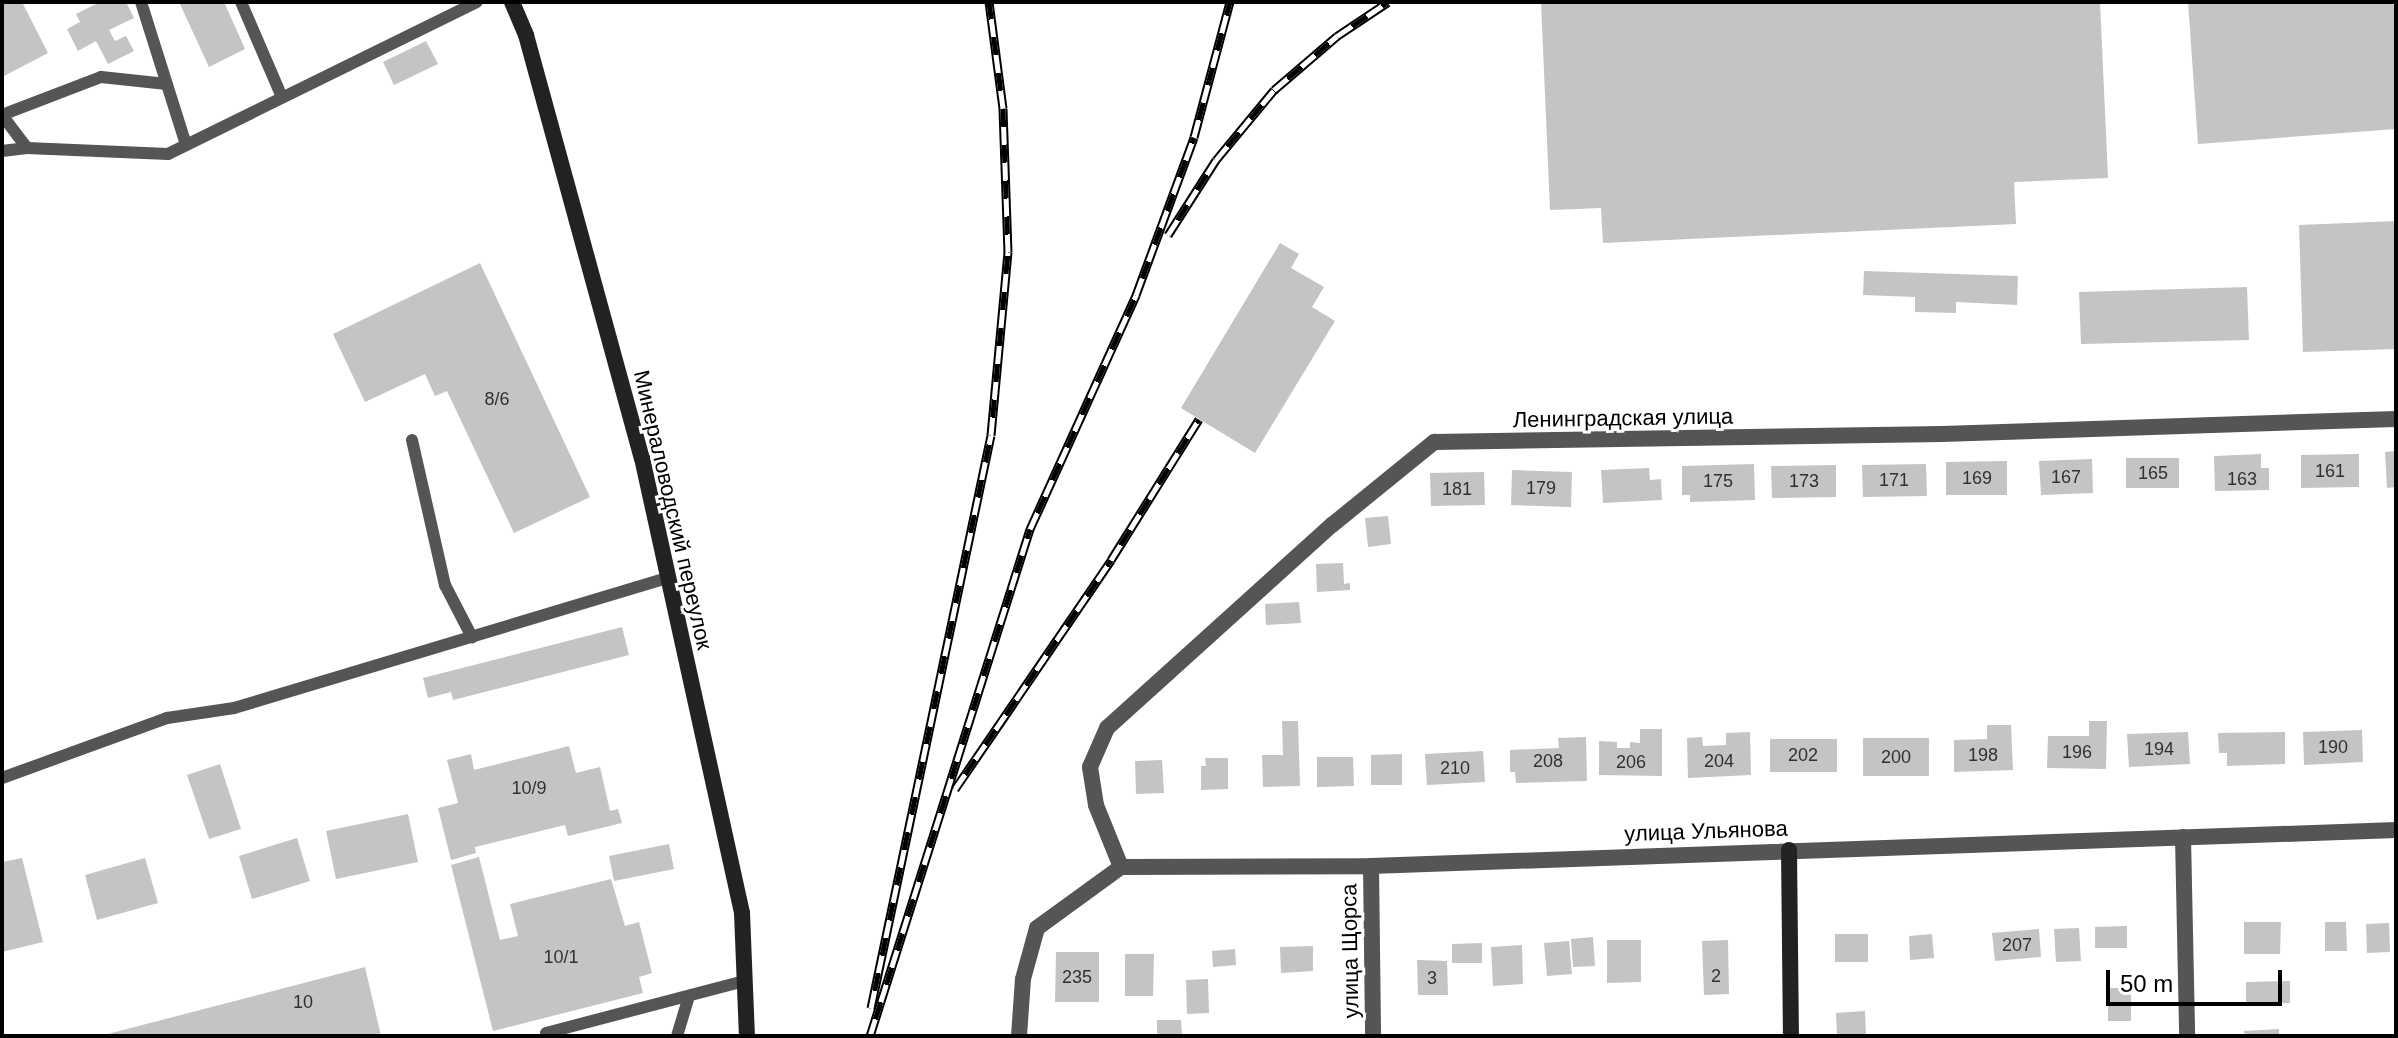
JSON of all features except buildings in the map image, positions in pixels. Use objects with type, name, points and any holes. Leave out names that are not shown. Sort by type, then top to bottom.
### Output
[{"type":"street","name":"Минераловодский переулок","points":[[512,2],[526,35],[642,458],[742,913],[747,1036]]},
{"type":"street","name":"Ленинградская улица","points":[[1121,867],[1096,805],[1090,767],[1107,728],[1332,525],[1434,442],[1926,434],[2396,419]]},
{"type":"street","name":"улица Ульянова","points":[[1121,867],[1371,866],[2396,830]]},
{"type":"street","points":[[2183,837],[2187,1036]]},
{"type":"street","points":[[1789,850],[1791,1036]]},
{"type":"street","name":"улица Щорса","points":[[1371,866],[1373,1036]]},
{"type":"street","points":[[1019,1036],[1023,979],[1037,928],[1121,867]]},
{"type":"lane","points":[[141,2],[186,145]]},
{"type":"lane","points":[[241,2],[282,97]]},
{"type":"lane","points":[[2,151],[27,148],[168,154],[477,2]]},
{"type":"lane","points":[[27,148],[2,115],[101,77],[167,84]]},
{"type":"lane","points":[[412,440],[445,585],[472,637]]},
{"type":"lane","points":[[2,778],[167,718],[234,708],[668,578]]},
{"type":"lane","points":[[546,1033],[744,981]]},
{"type":"lane","points":[[677,1036],[689,996]]},
{"type":"railway","points":[[871,1008],[991,435],[1008,252],[1003,108],[989,2]]},
{"type":"railway","points":[[870,1036],[1030,529],[1136,295],[1194,137],[1230,2]]},
{"type":"railway","points":[[1168,235],[1216,160],[1274,90],[1337,36],[1388,2]]},
{"type":"railway","points":[[955,789],[1111,560],[1199,419]]}]
